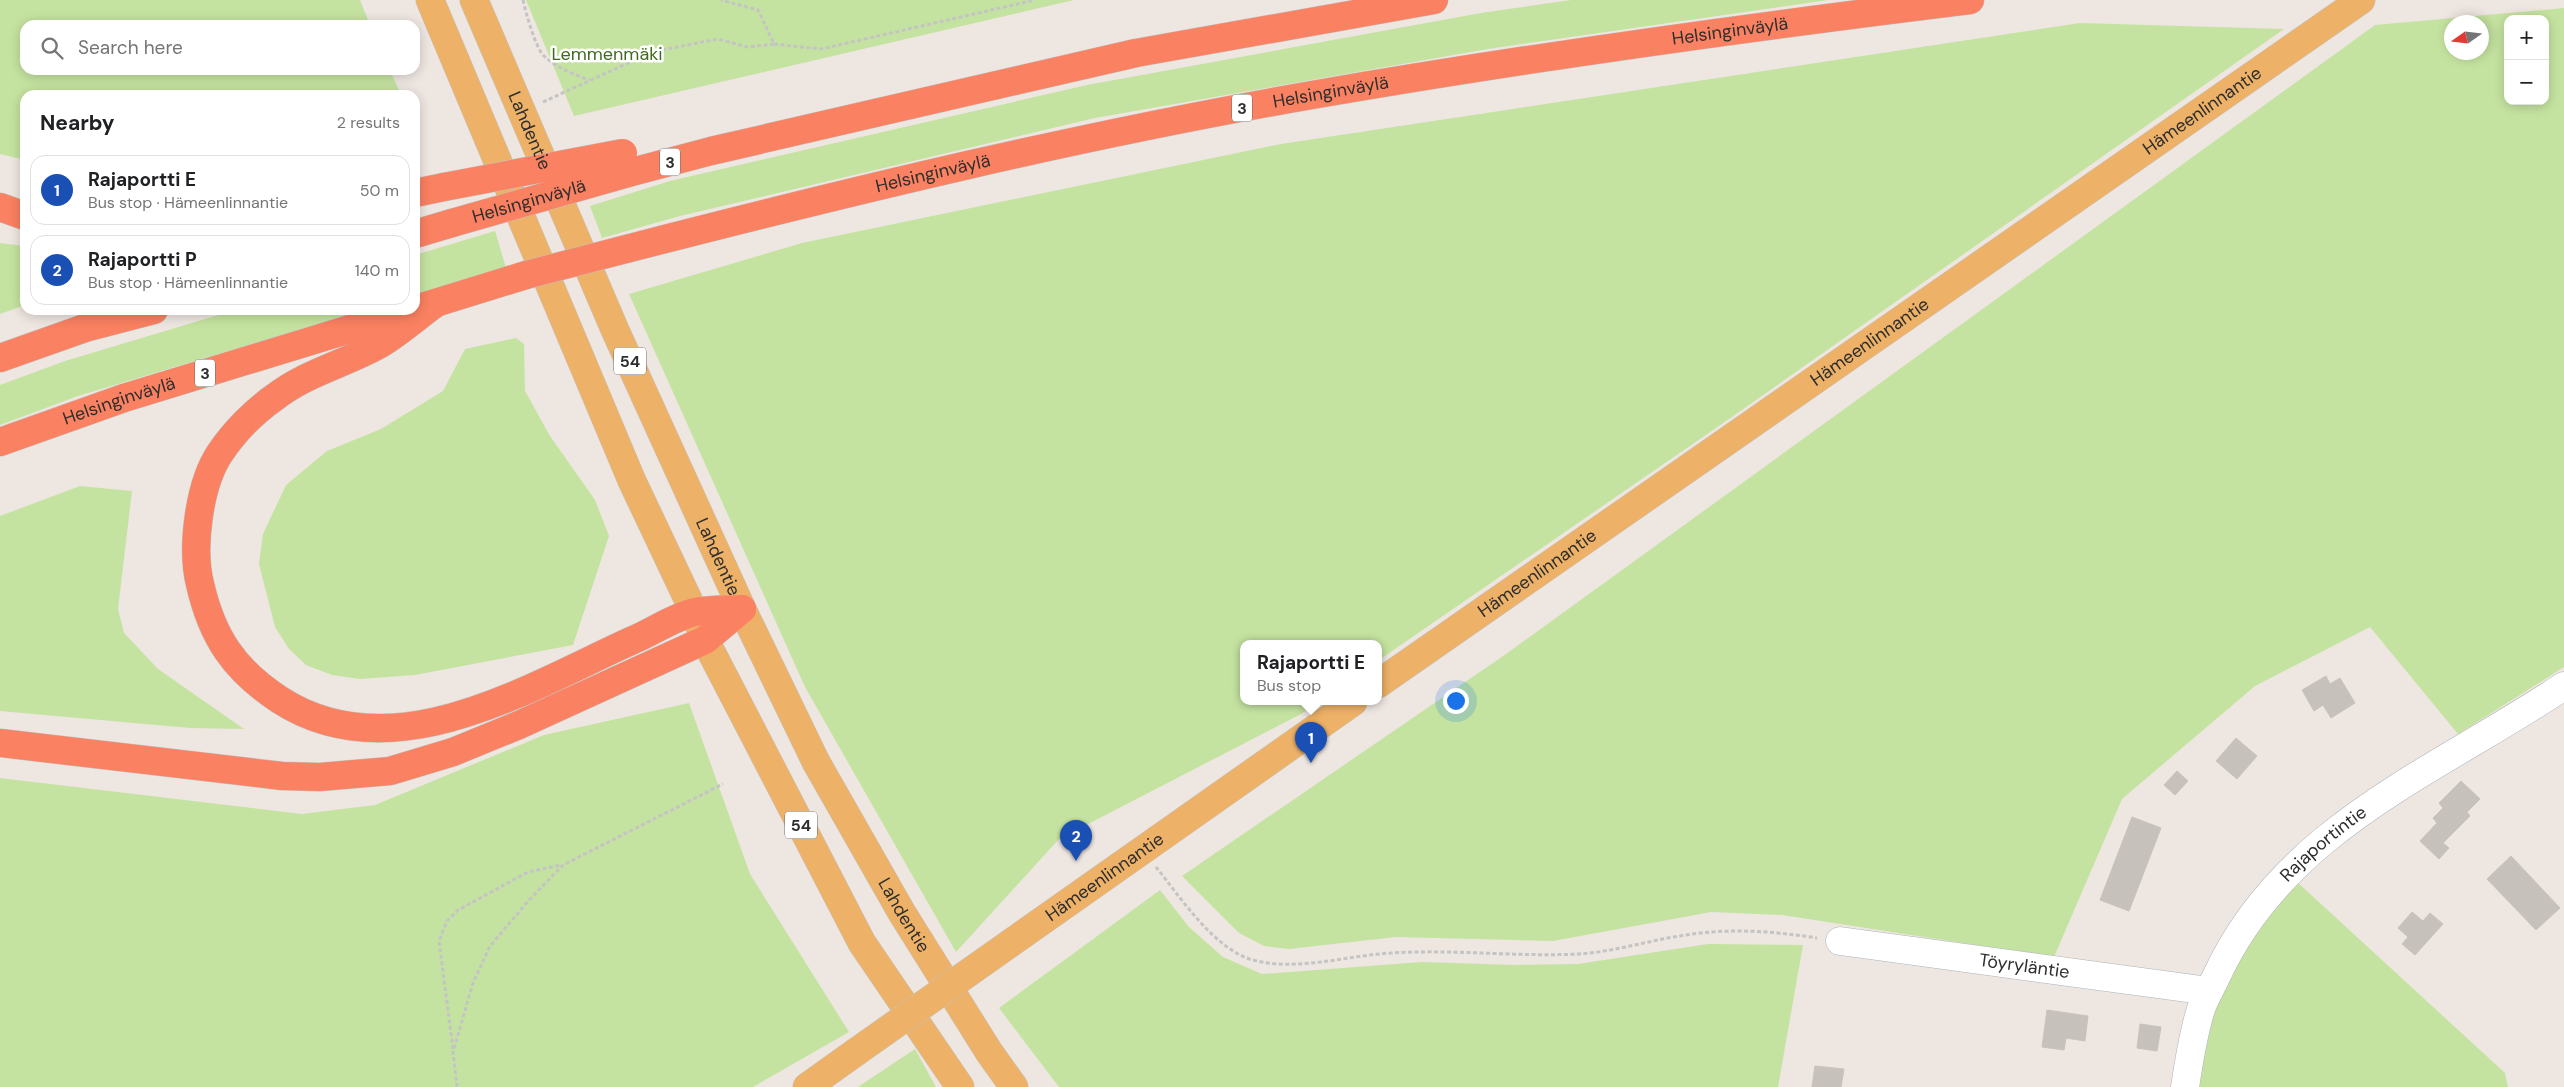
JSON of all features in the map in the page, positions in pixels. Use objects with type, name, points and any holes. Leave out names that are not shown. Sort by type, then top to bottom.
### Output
[{"type":"highway","name":"Helsinginväylä","points":[[420,233],[626,163],[711,151],[1136,52],[1434,0]]},
{"type":"highway","name":"Helsinginväylä","points":[[421,307],[526,275],[630,248],[944,170],[1149,126],[1311,95],[1558,55],[1970,0]]},
{"type":"highway","points":[[420,192],[444,187],[626,163]]},
{"type":"highway","points":[[0,207],[20,214]]},
{"type":"highway","points":[[0,358],[85,328],[135,315]]},
{"type":"highway","name":"Helsinginväylä","points":[[0,442],[124,398],[395,315]]},
{"type":"highway","points":[[412,315],[381,343],[314,374],[275,396],[252,417],[219,454],[209,478],[198,529],[197,572],[208,616],[219,640],[236,662],[263,688],[285,703],[312,716],[354,726],[390,728],[419,725],[452,718],[500,702],[694,612],[742,609]]},
{"type":"highway","points":[[0,743],[282,776],[320,778],[390,771],[453,752],[518,726],[705,640],[742,609]]},
{"type":"main road","name":"54","points":[[430,0],[632,481],[694,612],[705,640],[862,943],[960,1087]]},
{"type":"main road","name":"Lahdentie","points":[[474,0],[616,330],[742,609],[820,771],[902,913],[989,1052],[1014,1087]]},
{"type":"main road","name":"Hämeenlinnantie","points":[[1382,681],[2361,0]]},
{"type":"main road","name":"Hämeenlinnantie","points":[[807,1087],[1142,849],[1350,705]]},
{"type":"street","name":"Rajaportintie","points":[[2185,1087],[2201,1008],[2231,944],[2256,908],[2299,860],[2359,813],[2389,793],[2564,686]]},
{"type":"street","name":"Töyryläntie","points":[[1840,941],[2209,991]]},
{"type":"path","points":[[523,0],[543,54],[566,71],[590,81]]},
{"type":"path","points":[[721,0],[758,10],[774,44]]},
{"type":"path","points":[[522,112],[652,52],[718,39],[747,47],[774,44],[821,49],[1035,0]]},
{"type":"path","points":[[457,1087],[439,941],[448,921],[458,910],[528,872],[562,865],[723,784]]},
{"type":"path","points":[[1142,849],[1206,927],[1226,945],[1252,960],[1279,964],[1392,953],[1580,954],[1687,934],[1732,930],[1778,932],[1840,941]]},
{"type":"path","points":[[453,1052],[473,983],[490,946],[562,865]]},
{"type":"green space","points":[[0,0],[360,0],[368,20],[20,20],[20,75],[392,75],[399,90],[20,90],[20,159],[0,154]]},
{"type":"green space","name":"Lemmenmäki","points":[[526,0],[1074,0],[574,116]]},
{"type":"green space","points":[[1571,0],[1828,0],[1488,49],[1095,118],[680,216],[602,238],[590,206],[670,181],[1087,85],[1481,13]]},
{"type":"green space","points":[[2564,8],[2564,667],[2458,734],[2370,627],[2255,686],[2122,799],[2054,957],[1782,915],[1711,912],[1553,941],[1396,937],[1289,949],[1264,946],[1239,933],[1182,876],[1506,654],[2375,25],[2444,19],[2444,60],[2489,60],[2489,15],[2486,15]]},
{"type":"green space","points":[[2080,23],[2284,29],[1729,419],[1382,658],[1382,640],[1240,640],[1240,705],[1314,705],[1301,714],[1059,839],[956,952],[805,687],[629,294],[802,243],[1281,144]]},
{"type":"green space","points":[[495,231],[506,268],[420,294],[420,254]]},
{"type":"green space","points":[[0,243],[20,245],[20,307],[0,314]]},
{"type":"green space","points":[[218,315],[349,315],[78,396],[0,425],[0,385],[65,361]]},
{"type":"green space","points":[[516,338],[524,344],[525,391],[550,436],[595,500],[609,536],[573,645],[415,675],[360,679],[332,675],[306,665],[289,649],[275,627],[259,564],[263,534],[286,485],[327,451],[381,429],[443,391],[465,349]]},
{"type":"green space","points":[[80,486],[132,491],[118,609],[124,633],[158,669],[244,729],[190,728],[0,711],[0,516]]},
{"type":"green space","points":[[689,703],[750,874],[849,1032],[753,1087],[0,1087],[0,778],[302,814],[375,805],[544,735]]},
{"type":"green space","points":[[2296,881],[2505,1073],[2508,1087],[2197,1087],[2206,1031],[2247,937]]},
{"type":"green space","points":[[1160,890],[1189,927],[1223,957],[1262,974],[1422,962],[1515,965],[1578,964],[1708,944],[1803,945],[1778,1087],[1059,1087],[999,1008]]},
{"type":"green space","points":[[915,1049],[936,1087],[858,1087]]},
{"type":"building","points":[[2326,676],[2330,684],[2340,678],[2355,703],[2331,718],[2323,705],[2314,711],[2302,690]]},
{"type":"building","points":[[2236,738],[2257,756],[2237,779],[2216,761]]},
{"type":"building","points":[[2177,771],[2188,781],[2175,795],[2164,785]]},
{"type":"building","points":[[2461,781],[2480,799],[2467,812],[2470,816],[2443,843],[2449,848],[2439,859],[2420,841],[2437,823],[2433,818],[2443,808],[2439,803]]},
{"type":"building","points":[[2132,817],[2161,828],[2129,911],[2100,900]]},
{"type":"building","points":[[2511,856],[2560,908],[2536,930],[2487,879]]},
{"type":"building","points":[[2412,912],[2423,921],[2430,913],[2443,924],[2415,955],[2402,944],[2408,937],[2398,928]]},
{"type":"building","points":[[2047,1010],[2088,1016],[2085,1041],[2066,1038],[2064,1050],[2042,1047]]},
{"type":"building","points":[[2140,1024],[2161,1027],[2157,1051],[2137,1048]]},
{"type":"building","points":[[1815,1066],[1844,1069],[1841,1087],[1812,1087]]},
{"type":"place","name":"Rajaportti E","points":[[1311,763]]},
{"type":"place","name":"Rajaportti P","points":[[1076,861]]}]
